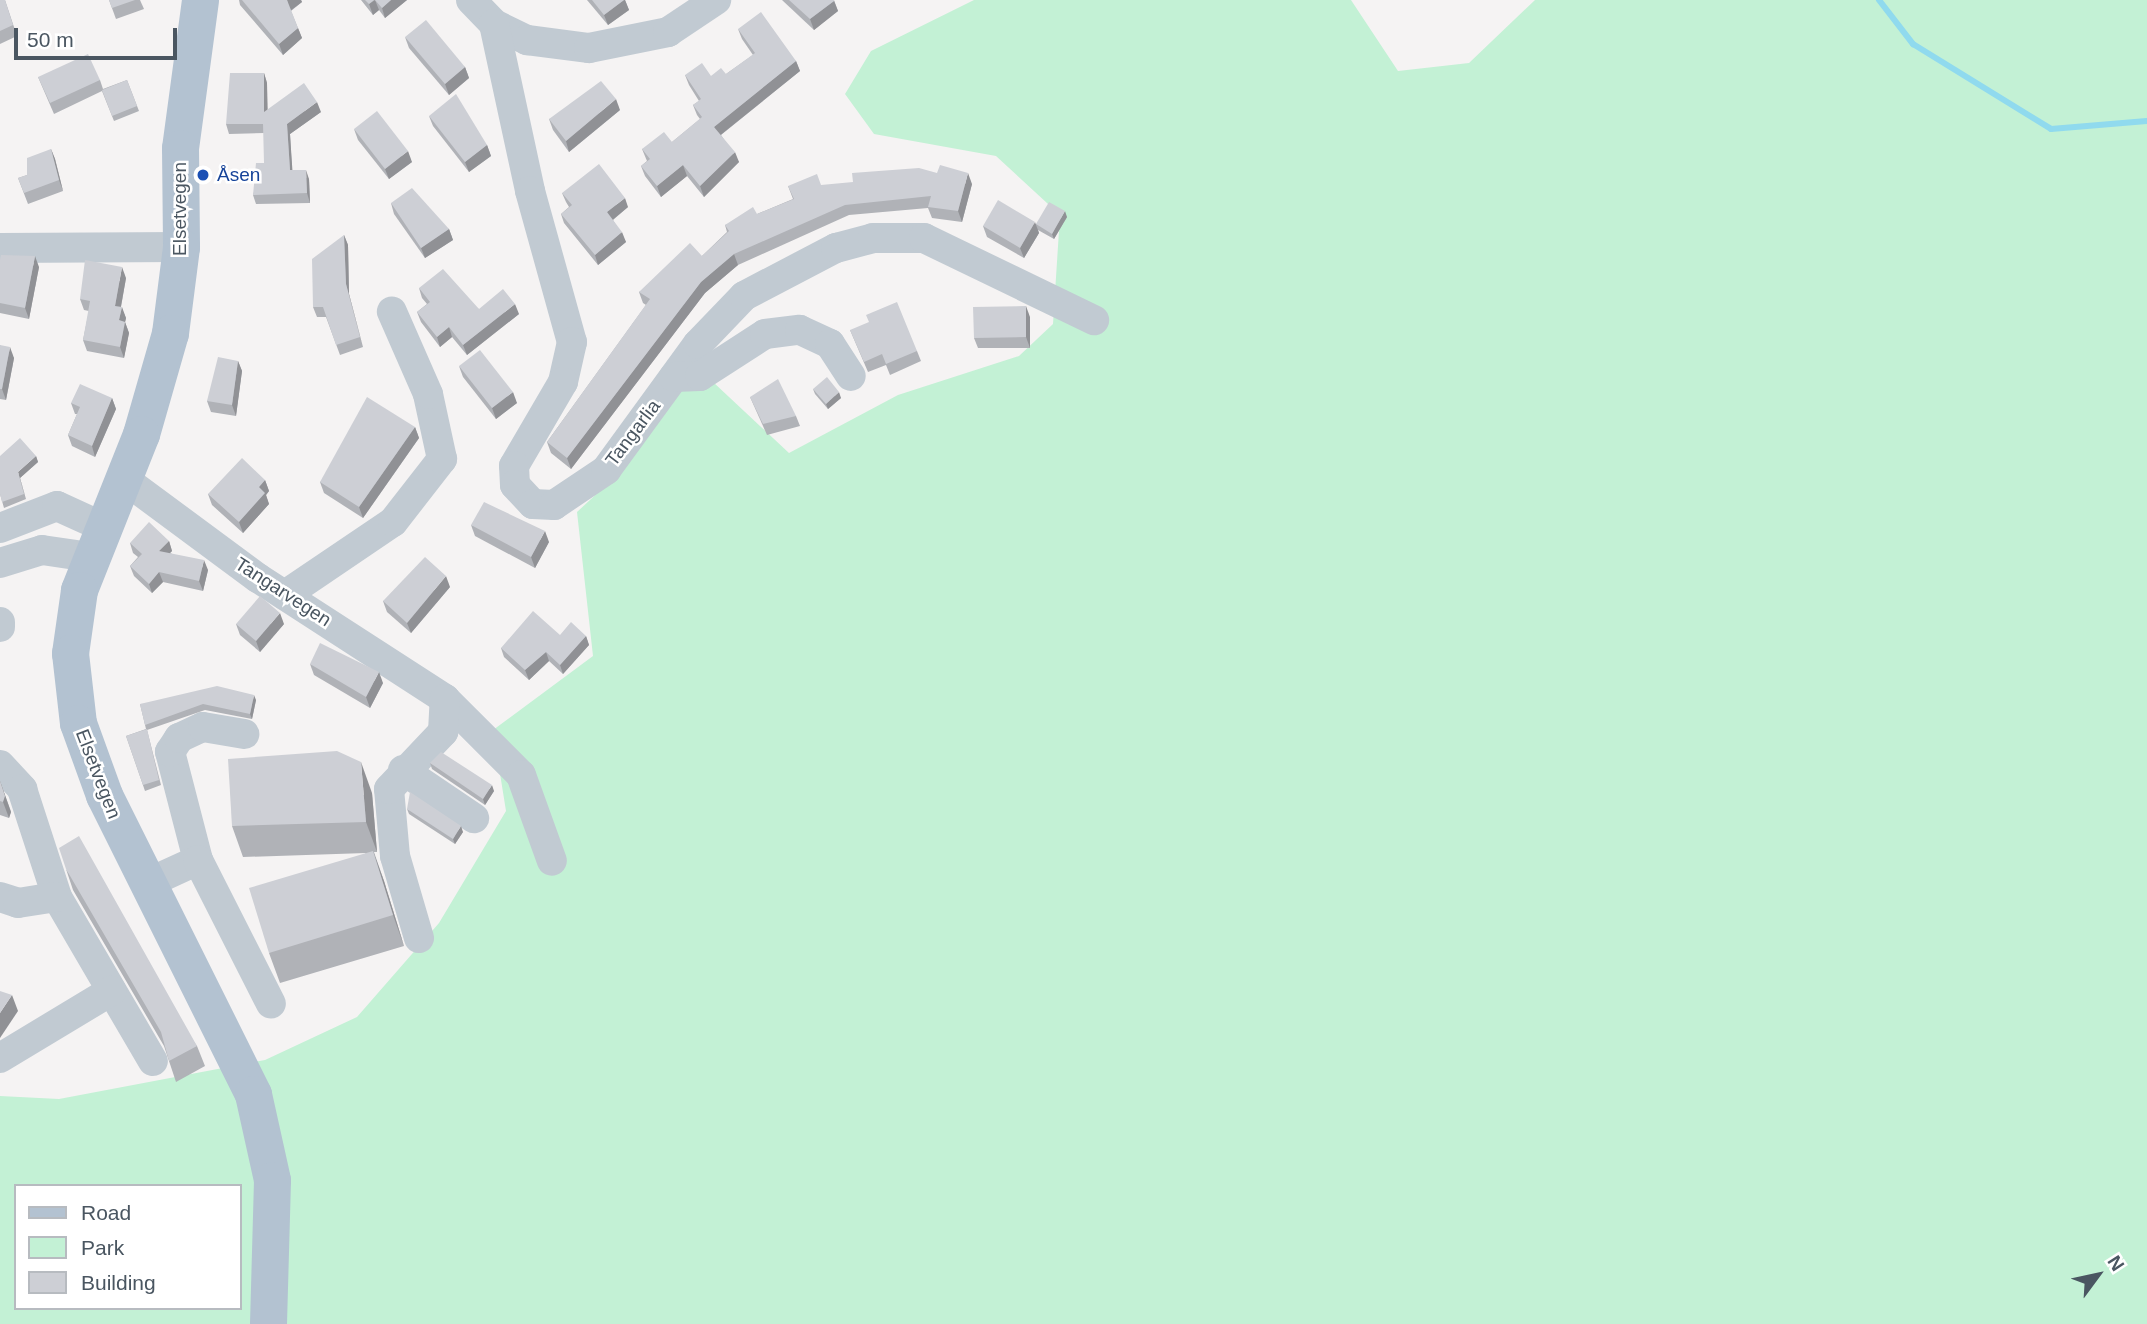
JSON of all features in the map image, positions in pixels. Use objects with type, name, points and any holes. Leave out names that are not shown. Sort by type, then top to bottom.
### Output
[{"type":"main road","name":"Elsetvegen","points":[[200,0],[180,148],[181,247],[163,368],[124,479],[97,542],[72,622],[76,711],[104,795],[240,1061],[262,1127],[274,1212],[268,1324]]},
{"type":"street","points":[[471,0],[494,24],[527,40],[610,47],[668,32],[716,0]]},
{"type":"street","name":"Tangarlia","points":[[494,24],[521,154],[572,342],[563,382],[514,466],[523,496],[554,505],[585,486],[625,449],[674,377],[744,296],[804,261],[873,238],[924,238],[952,247],[1094,320]]},
{"type":"street","points":[[0,248],[181,247]]},
{"type":"street","points":[[285,594],[393,522],[442,459],[428,394],[392,312]]},
{"type":"street","points":[[674,377],[700,376],[765,334],[800,330],[830,344],[852,376]]},
{"type":"street","name":"Tangarvegen","points":[[124,479],[285,594],[445,699],[521,775],[552,861]]},
{"type":"street","points":[[0,528],[57,506],[97,542]]},
{"type":"street","points":[[0,563],[42,550],[97,542]]},
{"type":"street","points":[[419,938],[388,819],[399,775],[443,732],[445,699]]},
{"type":"street","points":[[244,734],[203,727],[179,738],[170,752],[198,860],[271,1004]]},
{"type":"street","points":[[0,765],[22,789],[57,897],[153,1060]]},
{"type":"street","points":[[363,774],[399,775],[474,818]]},
{"type":"street","points":[[148,883],[198,860]]},
{"type":"street","points":[[0,897],[18,903],[57,897]]},
{"type":"street","points":[[0,1058],[111,990]]},
{"type":"green space","points":[[974,0],[1351,0],[1398,71],[1469,63],[1535,0],[2147,0],[2147,1324],[0,1324],[0,1096],[59,1099],[265,1060],[357,1017],[439,923],[506,811],[493,730],[593,656],[577,512],[617,475],[675,393],[713,382],[789,453],[898,395],[1019,356],[1053,324],[1060,215],[996,156],[874,134],[845,94],[871,51]]},
{"type":"building","points":[[0,0],[5,0],[13,25],[0,31]]},
{"type":"building","points":[[109,0],[135,0],[112,8]]},
{"type":"building","points":[[242,0],[287,0],[298,28],[279,44]]},
{"type":"building","points":[[375,0],[391,0],[382,8]]},
{"type":"building","points":[[592,0],[624,0],[604,15]]},
{"type":"building","points":[[789,0],[834,0],[834,1],[810,19]]},
{"type":"building","points":[[761,12],[796,61],[714,127],[735,152],[700,186],[683,165],[657,186],[641,166],[650,159],[642,149],[664,132],[672,142],[702,117],[693,105],[701,99],[685,75],[702,63],[711,76],[721,68],[726,74],[755,53],[738,29]]},
{"type":"building","points":[[426,20],[465,67],[445,84],[405,37]]},
{"type":"building","points":[[88,54],[100,80],[50,103],[38,77]]},
{"type":"building","points":[[230,73],[264,73],[264,112],[304,83],[317,102],[287,124],[290,170],[306,170],[307,193],[253,195],[256,163],[264,163],[263,124],[226,124]]},
{"type":"building","points":[[127,80],[137,106],[112,116],[102,90]]},
{"type":"building","points":[[601,81],[616,99],[566,141],[549,119]]},
{"type":"building","points":[[456,94],[487,145],[465,162],[429,116]]},
{"type":"building","points":[[377,111],[408,151],[385,169],[354,129]]},
{"type":"building","points":[[51,149],[59,180],[24,193],[18,178],[27,175],[27,158]]},
{"type":"building","points":[[599,164],[625,198],[607,212],[622,232],[595,255],[561,214],[572,205],[562,193]]},
{"type":"building","points":[[940,165],[968,173],[958,211],[928,207],[931,196],[845,205],[734,254],[701,282],[567,458],[547,442],[650,299],[639,292],[690,243],[702,256],[729,231],[725,225],[753,207],[757,214],[794,199],[788,186],[817,174],[821,185],[853,182],[852,173],[919,168],[937,173]]},
{"type":"building","points":[[412,188],[449,229],[421,248],[391,203]]},
{"type":"building","points":[[998,200],[1035,222],[1020,248],[983,226]]},
{"type":"building","points":[[1049,202],[1065,211],[1052,234],[1036,224]]},
{"type":"building","points":[[344,235],[346,284],[360,337],[336,345],[323,307],[313,307],[312,259]]},
{"type":"building","points":[[1,255],[35,256],[25,308],[0,303]]},
{"type":"building","points":[[85,260],[122,267],[115,306],[122,307],[119,320],[125,322],[120,347],[83,340],[90,301],[80,299]]},
{"type":"building","points":[[443,269],[479,309],[503,289],[515,304],[463,345],[449,327],[437,337],[417,312],[430,302],[419,288]]},
{"type":"building","points":[[897,302],[917,351],[886,364],[882,354],[864,362],[850,330],[869,322],[866,315]]},
{"type":"building","points":[[1026,306],[1026,337],[974,338],[973,307]]},
{"type":"building","points":[[0,345],[10,347],[2,389],[0,389]]},
{"type":"building","points":[[480,350],[513,392],[492,408],[459,366]]},
{"type":"building","points":[[218,357],[238,361],[232,405],[207,401]]},
{"type":"building","points":[[827,377],[839,392],[826,404],[813,389]]},
{"type":"building","points":[[778,379],[796,416],[763,424],[750,397]]},
{"type":"building","points":[[80,384],[112,398],[92,446],[68,435],[80,407],[71,403]]},
{"type":"building","points":[[367,397],[415,427],[359,507],[320,482]]},
{"type":"building","points":[[20,438],[36,456],[18,472],[24,494],[2,502],[0,456]]},
{"type":"building","points":[[242,458],[265,480],[259,487],[265,493],[239,522],[208,494]]},
{"type":"building","points":[[484,502],[545,531],[531,557],[471,525]]},
{"type":"building","points":[[149,522],[169,541],[159,551],[204,560],[199,581],[159,572],[149,584],[130,566],[142,554],[130,543]]},
{"type":"building","points":[[425,557],[446,576],[407,623],[383,601]]},
{"type":"building","points":[[260,596],[280,613],[256,641],[236,624]]},
{"type":"building","points":[[533,611],[560,635],[571,622],[586,636],[560,665],[546,652],[525,670],[501,648]]},
{"type":"building","points":[[320,643],[379,672],[366,697],[310,664]]},
{"type":"building","points":[[217,686],[254,695],[250,714],[203,704],[145,725],[140,704]]},
{"type":"building","points":[[147,729],[159,780],[143,785],[126,736]]},
{"type":"building","points":[[337,751],[361,762],[366,822],[232,826],[228,759]]},
{"type":"building","points":[[441,752],[492,785],[483,799],[430,763]]},
{"type":"building","points":[[0,781],[5,796],[3,802],[0,801]]},
{"type":"building","points":[[410,792],[461,826],[453,839],[407,809]]},
{"type":"building","points":[[79,836],[197,1046],[169,1061],[161,1032],[66,869],[59,848]]},
{"type":"building","points":[[373,851],[393,915],[269,953],[249,888]]},
{"type":"building","points":[[0,991],[12,995],[0,1013]]},
{"type":"waterway","points":[[1879,0],[1913,44],[2051,129],[2147,121]]},
{"type":"place","name":"Åsen","points":[[203,175]]}]
